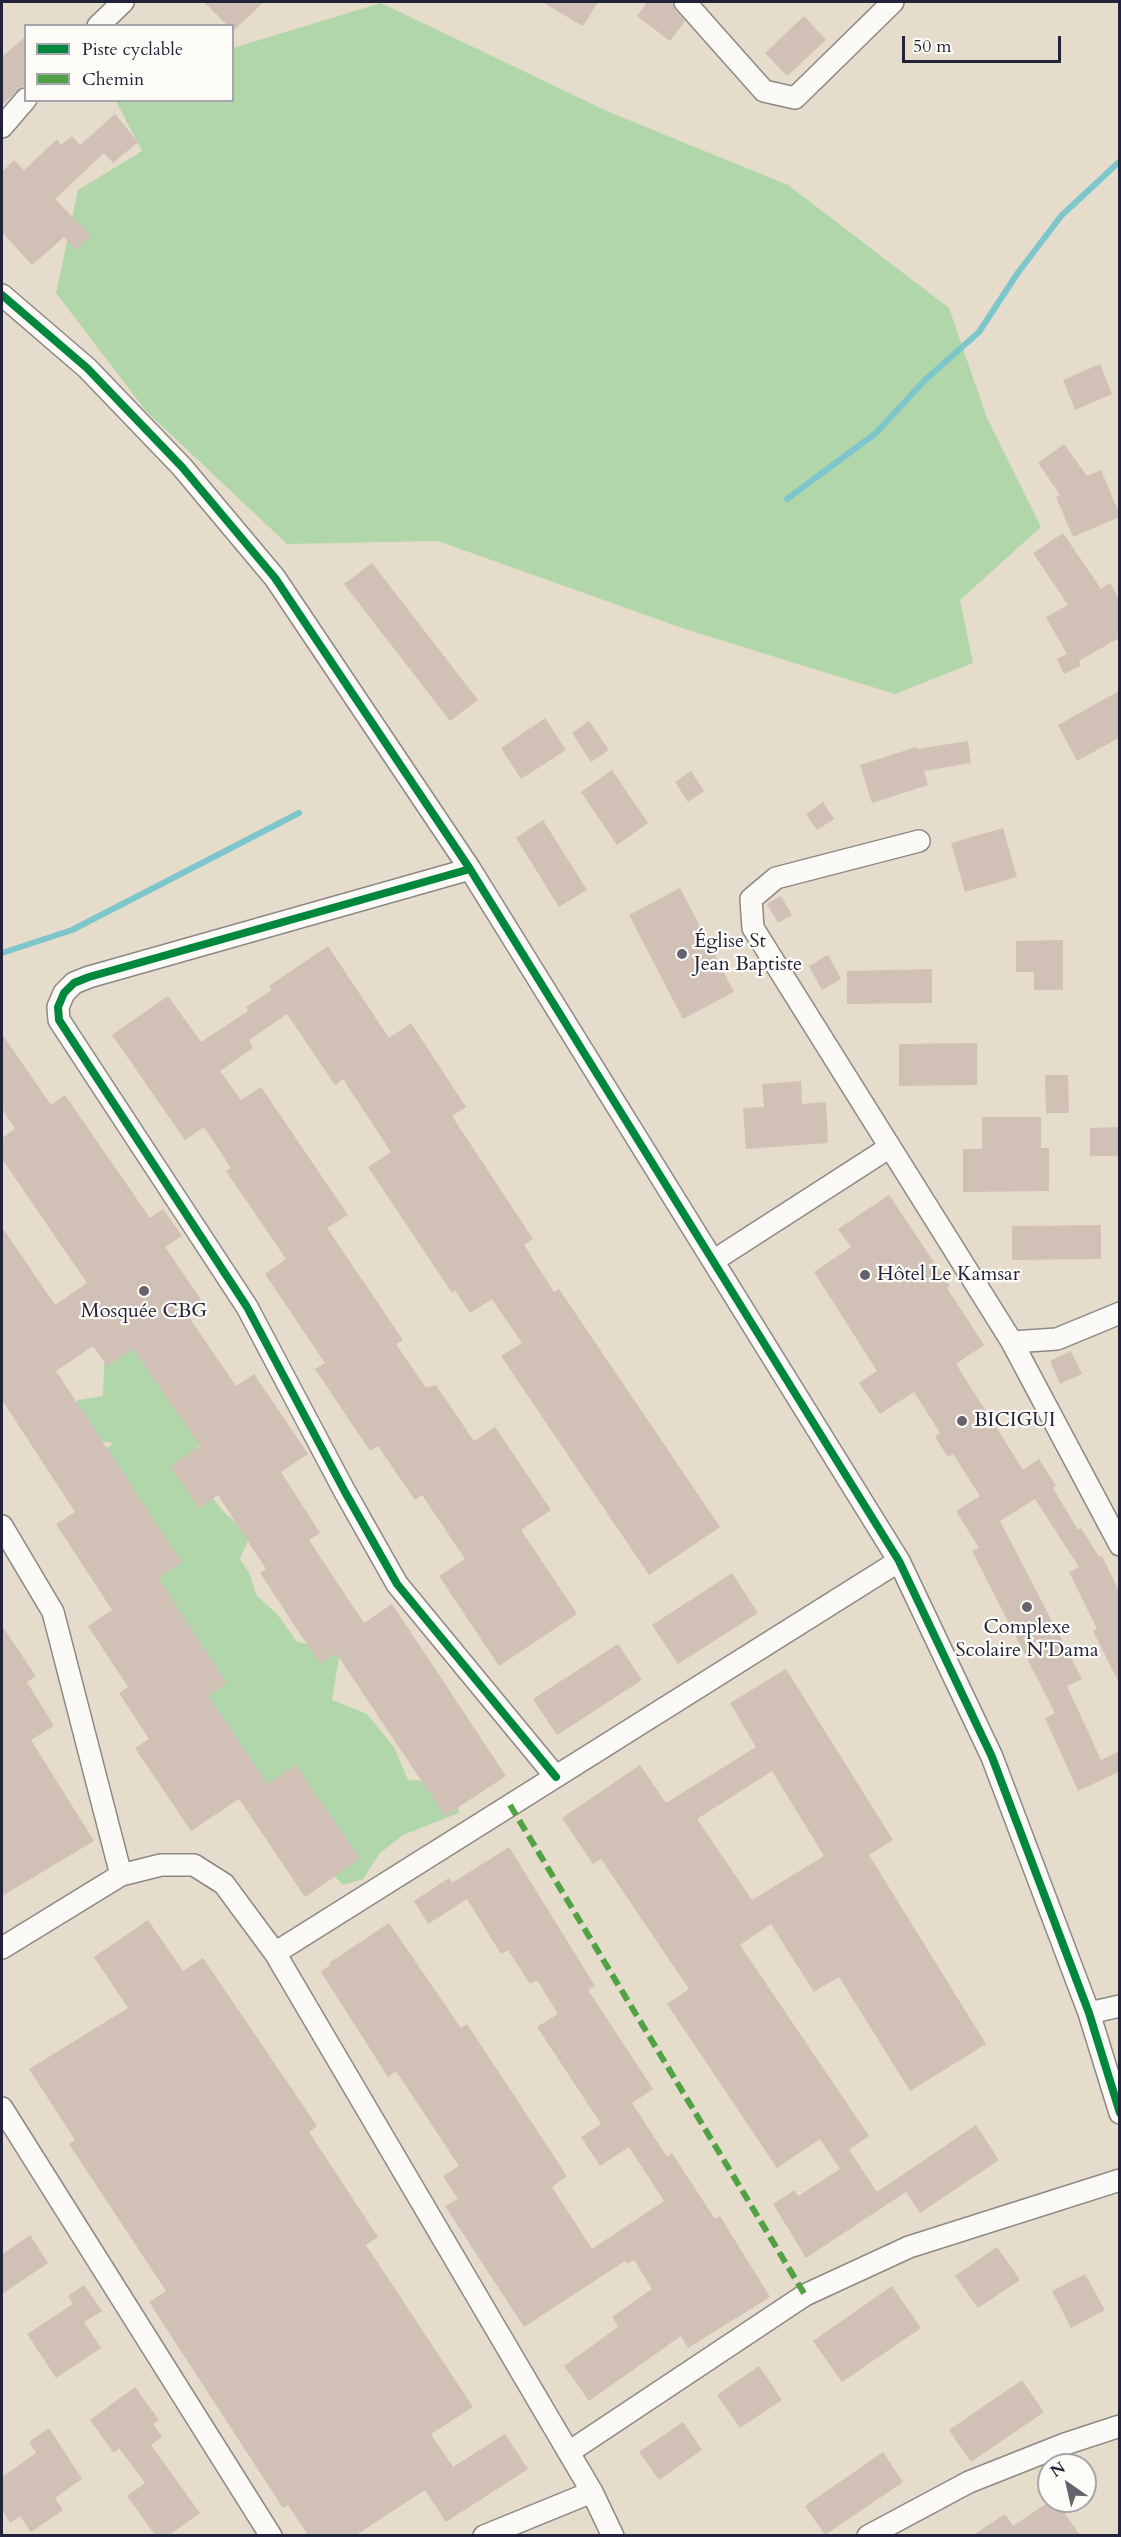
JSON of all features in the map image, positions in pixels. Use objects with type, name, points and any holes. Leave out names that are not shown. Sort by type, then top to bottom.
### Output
[{"type":"street","points":[[100,24],[123,2]]},
{"type":"street","points":[[686,2],[764,91],[795,98],[893,2]]},
{"type":"street","points":[[2,127],[24,101]]},
{"type":"street","points":[[2,295],[87,368],[182,467],[275,578],[470,869],[899,1561],[992,1757],[1089,2013],[1119,2113]]},
{"type":"street","points":[[919,841],[776,878],[751,899],[753,928],[1012,1342],[1119,1545]]},
{"type":"street","points":[[470,869],[89,977],[74,983],[64,993],[58,1007],[59,1020],[247,1307],[345,1492],[398,1584],[556,1777]]},
{"type":"street","points":[[713,1261],[890,1147]]},
{"type":"street","points":[[1012,1342],[1058,1340],[1109,1320],[1119,1313]]},
{"type":"street","points":[[2,1526],[53,1612],[121,1875]]},
{"type":"street","points":[[275,1953],[899,1561]]},
{"type":"street","points":[[2,1948],[121,1875],[160,1865],[194,1865],[224,1884],[275,1953],[569,2452],[613,2535]]},
{"type":"street","points":[[1089,2013],[1119,2006]]},
{"type":"street","points":[[2,2108],[270,2535]]},
{"type":"street","points":[[569,2452],[805,2295],[909,2247],[1119,2180]]},
{"type":"street","points":[[867,2535],[969,2482],[1065,2444],[1119,2426]]},
{"type":"street","points":[[484,2535],[592,2492]]},
{"type":"green space","points":[[381,3],[609,112],[788,185],[949,308],[987,418],[1041,527],[960,600],[973,663],[895,694],[688,630],[438,541],[287,544],[146,411],[56,293],[78,190],[142,151],[117,102],[234,102],[234,48]]},
{"type":"green space","points":[[142,1342],[145,1368],[174,1369],[202,1427],[198,1448],[187,1465],[223,1511],[250,1536],[240,1559],[249,1573],[257,1596],[277,1614],[297,1642],[340,1650],[332,1700],[367,1714],[394,1747],[408,1780],[455,1782],[459,1813],[403,1835],[380,1853],[363,1879],[343,1885],[286,1826],[235,1780],[91,1462],[113,1443],[82,1438],[64,1424],[78,1400],[103,1396],[105,1345]]},
{"type":"building","points":[[204,2],[264,2],[234,30],[234,24],[226,24]]},
{"type":"building","points":[[542,2],[598,2],[583,26]]},
{"type":"building","points":[[647,2],[673,2],[675,10],[685,21],[670,41],[637,16]]},
{"type":"building","points":[[804,16],[826,40],[787,76],[765,53]]},
{"type":"building","points":[[24,38],[24,85],[2,105],[2,57]]},
{"type":"building","points":[[115,114],[138,142],[113,163],[104,153],[55,199],[91,236],[76,250],[64,237],[32,265],[2,232],[2,172],[14,160],[24,170],[57,139],[61,145],[72,136],[80,145]]},
{"type":"building","points":[[1100,364],[1112,394],[1075,410],[1063,380]]},
{"type":"building","points":[[1064,444],[1087,476],[1101,470],[1119,513],[1119,517],[1073,537],[1056,497],[1060,495],[1038,463]]},
{"type":"building","points":[[1063,533],[1101,589],[1110,583],[1119,599],[1119,638],[1079,661],[1081,666],[1064,674],[1057,659],[1067,654],[1046,617],[1068,605],[1033,553]]},
{"type":"building","points":[[372,563],[478,700],[450,721],[344,584]]},
{"type":"building","points":[[1119,691],[1119,738],[1077,761],[1058,725]]},
{"type":"building","points":[[545,718],[566,750],[521,779],[501,748]]},
{"type":"building","points":[[589,721],[609,750],[591,762],[572,733]]},
{"type":"building","points":[[968,741],[971,763],[924,771],[928,785],[872,803],[860,765],[916,747],[917,749]]},
{"type":"building","points":[[612,770],[648,823],[617,845],[581,792]]},
{"type":"building","points":[[691,771],[704,791],[688,802],[675,782]]},
{"type":"building","points":[[823,802],[834,819],[817,830],[806,814]]},
{"type":"building","points":[[543,820],[587,890],[559,907],[516,838]]},
{"type":"building","points":[[1003,828],[1017,877],[965,892],[951,843]]},
{"type":"building","name":"Église St Jean Baptiste","points":[[680,888],[734,992],[683,1019],[629,915]]},
{"type":"building","points":[[781,896],[792,915],[778,923],[767,904]]},
{"type":"building","points":[[1063,940],[1063,990],[1034,990],[1034,972],[1016,972],[1016,941]]},
{"type":"building","points":[[328,946],[389,1038],[411,1023],[466,1107],[452,1116],[533,1239],[524,1245],[554,1292],[559,1289],[720,1527],[649,1575],[501,1356],[522,1343],[492,1299],[470,1313],[455,1290],[452,1293],[368,1167],[391,1152],[343,1079],[335,1085],[287,1014],[249,1040],[253,1048],[220,1071],[241,1100],[261,1087],[348,1215],[327,1228],[403,1340],[396,1344],[426,1388],[436,1385],[474,1441],[495,1427],[551,1510],[521,1530],[577,1614],[499,1666],[439,1576],[465,1559],[422,1495],[415,1500],[378,1446],[370,1451],[315,1369],[325,1363],[265,1274],[286,1259],[226,1171],[231,1168],[204,1127],[185,1140],[112,1035],[168,996],[201,1042],[248,1011],[246,1007],[272,990],[269,986]]},
{"type":"building","points":[[828,955],[841,979],[822,990],[809,966]]},
{"type":"building","points":[[932,969],[932,1003],[847,1004],[847,971]]},
{"type":"building","points":[[2,1034],[51,1105],[65,1095],[150,1218],[163,1209],[182,1236],[165,1247],[202,1301],[186,1313],[236,1386],[254,1374],[308,1454],[281,1472],[320,1533],[309,1540],[364,1623],[392,1604],[506,1776],[445,1816],[336,1653],[320,1664],[260,1573],[266,1569],[218,1495],[199,1508],[170,1466],[200,1446],[133,1349],[107,1366],[93,1346],[56,1371],[182,1562],[158,1578],[227,1683],[208,1696],[267,1784],[296,1765],[360,1859],[305,1897],[239,1799],[191,1831],[135,1748],[149,1739],[119,1693],[128,1687],[88,1626],[112,1610],[56,1524],[75,1512],[2,1400],[2,1227],[55,1305],[87,1283],[2,1159],[2,1138],[15,1129],[2,1109]]},
{"type":"building","points":[[977,1043],[977,1085],[899,1086],[899,1044]]},
{"type":"building","points":[[1045,1075],[1068,1075],[1069,1113],[1046,1113]]},
{"type":"building","points":[[801,1081],[802,1104],[826,1102],[828,1143],[746,1149],[743,1108],[764,1107],[762,1084]]},
{"type":"building","points":[[982,1117],[1041,1117],[1041,1148],[1049,1148],[1049,1191],[963,1192],[963,1149],[982,1149]]},
{"type":"building","points":[[1119,1127],[1119,1156],[1090,1156],[1090,1128]]},
{"type":"building","points":[[889,1195],[950,1286],[947,1288],[984,1345],[956,1364],[1023,1470],[1039,1459],[1056,1486],[1053,1488],[1078,1530],[1081,1528],[1099,1557],[1102,1556],[1119,1591],[1119,1683],[1093,1631],[1097,1629],[1069,1572],[1079,1567],[1035,1499],[1000,1521],[1082,1679],[1067,1686],[1101,1760],[1119,1751],[1119,1772],[1078,1791],[1045,1718],[1055,1713],[972,1551],[979,1548],[956,1511],[980,1496],[953,1454],[948,1457],[935,1437],[940,1433],[914,1392],[880,1414],[859,1383],[877,1371],[814,1272],[851,1247],[838,1229]]},
{"type":"building","points":[[1101,1225],[1101,1259],[1012,1260],[1012,1226]]},
{"type":"building","points":[[1071,1351],[1082,1374],[1060,1384],[1050,1361]]},
{"type":"building","points":[[732,1573],[758,1613],[678,1664],[652,1625]]},
{"type":"building","points":[[2,1626],[36,1676],[27,1682],[54,1726],[31,1740],[94,1841],[2,1896]]},
{"type":"building","points":[[618,1644],[642,1680],[557,1735],[533,1699]]},
{"type":"building","points":[[786,1669],[893,1840],[869,1855],[986,2044],[910,2091],[839,1977],[814,1992],[771,1924],[740,1945],[869,2136],[849,2150],[877,2192],[976,2125],[999,2160],[920,2213],[906,2192],[806,2258],[773,2204],[795,2190],[798,2196],[840,2169],[820,2139],[777,2168],[667,2004],[689,1989],[601,1859],[593,1864],[562,1818],[640,1765],[666,1803],[756,1747],[730,1703]],"holes":[[[772,1771],[824,1856],[752,1900],[697,1819]]]},
{"type":"building","points":[[509,1847],[595,1986],[588,1990],[653,2089],[632,2103],[667,2157],[672,2153],[715,2219],[720,2216],[770,2297],[688,2348],[681,2336],[589,2401],[564,2366],[618,2327],[612,2317],[652,2289],[634,2260],[628,2264],[625,2261],[524,2327],[445,2206],[458,2199],[443,2176],[459,2166],[396,2071],[388,2077],[321,1972],[330,1965],[329,1963],[389,1923],[461,2028],[467,2024],[567,2176],[552,2187],[592,2249],[664,2201],[629,2147],[600,2166],[581,2137],[601,2124],[537,2027],[558,2014],[537,1980],[530,1984],[508,1950],[501,1954],[467,1899],[428,1924],[414,1901],[449,1878],[452,1883]]},
{"type":"building","points":[[148,1920],[183,1971],[203,1958],[317,2126],[309,2132],[378,2237],[366,2245],[473,2407],[431,2434],[453,2467],[505,2434],[528,2469],[446,2522],[425,2490],[356,2535],[308,2535],[288,2505],[283,2508],[149,2302],[166,2291],[69,2144],[75,2140],[29,2069],[128,2008],[94,1957]]},
{"type":"building","points":[[30,2235],[48,2263],[2,2294],[2,2254]]},
{"type":"building","points":[[997,2247],[1020,2280],[978,2308],[955,2276]]},
{"type":"building","points":[[1085,2274],[1105,2310],[1071,2328],[1052,2291]]},
{"type":"building","points":[[84,2285],[102,2311],[84,2322],[101,2348],[56,2378],[27,2334],[73,2304],[68,2296]]},
{"type":"building","points":[[892,2286],[921,2328],[842,2382],[813,2341]]},
{"type":"building","points":[[759,2366],[782,2400],[740,2428],[717,2395]]},
{"type":"building","points":[[1022,2380],[1044,2412],[971,2462],[949,2430]]},
{"type":"building","points":[[135,2387],[159,2420],[153,2424],[162,2437],[151,2445],[200,2513],[169,2535],[155,2535],[127,2496],[145,2483],[119,2448],[114,2453],[90,2420]]},
{"type":"building","points":[[683,2422],[702,2450],[659,2480],[639,2452]]},
{"type":"building","points":[[49,2428],[82,2479],[55,2498],[63,2510],[31,2532],[20,2516],[10,2523],[2,2510],[2,2477],[36,2453],[29,2442]]},
{"type":"building","points":[[883,2452],[903,2482],[825,2535],[805,2506]]},
{"type":"building","points":[[1037,2510],[1037,2513],[1064,2513],[1080,2535],[973,2535],[1005,2514],[1013,2526]]},
{"type":"waterway","points":[[787,499],[876,433],[925,380],[979,332],[1017,274],[1061,216],[1120,161]]},
{"type":"waterway","points":[[2,953],[72,930],[299,813]]},
{"type":"marked path","points":[[510,1805],[805,2295]]},
{"type":"cycle path","points":[[2,295],[87,368],[182,467],[275,578],[470,869],[899,1561],[992,1757],[1089,2013],[1120,2113]]},
{"type":"cycle path","points":[[470,869],[89,977],[74,983],[64,993],[58,1007],[59,1020],[247,1307],[345,1492],[397,1584],[556,1777]]},
{"type":"place","name":"Église St Jean Baptiste","points":[[682,954]]},
{"type":"place","name":"Hôtel Le Kamsar","points":[[865,1275]]},
{"type":"place","name":"Mosquée CBG","points":[[144,1291]]},
{"type":"place","name":"BICIGUI","points":[[962,1421]]},
{"type":"place","name":"Complexe Scolaire N'Dama","points":[[1027,1607]]}]
